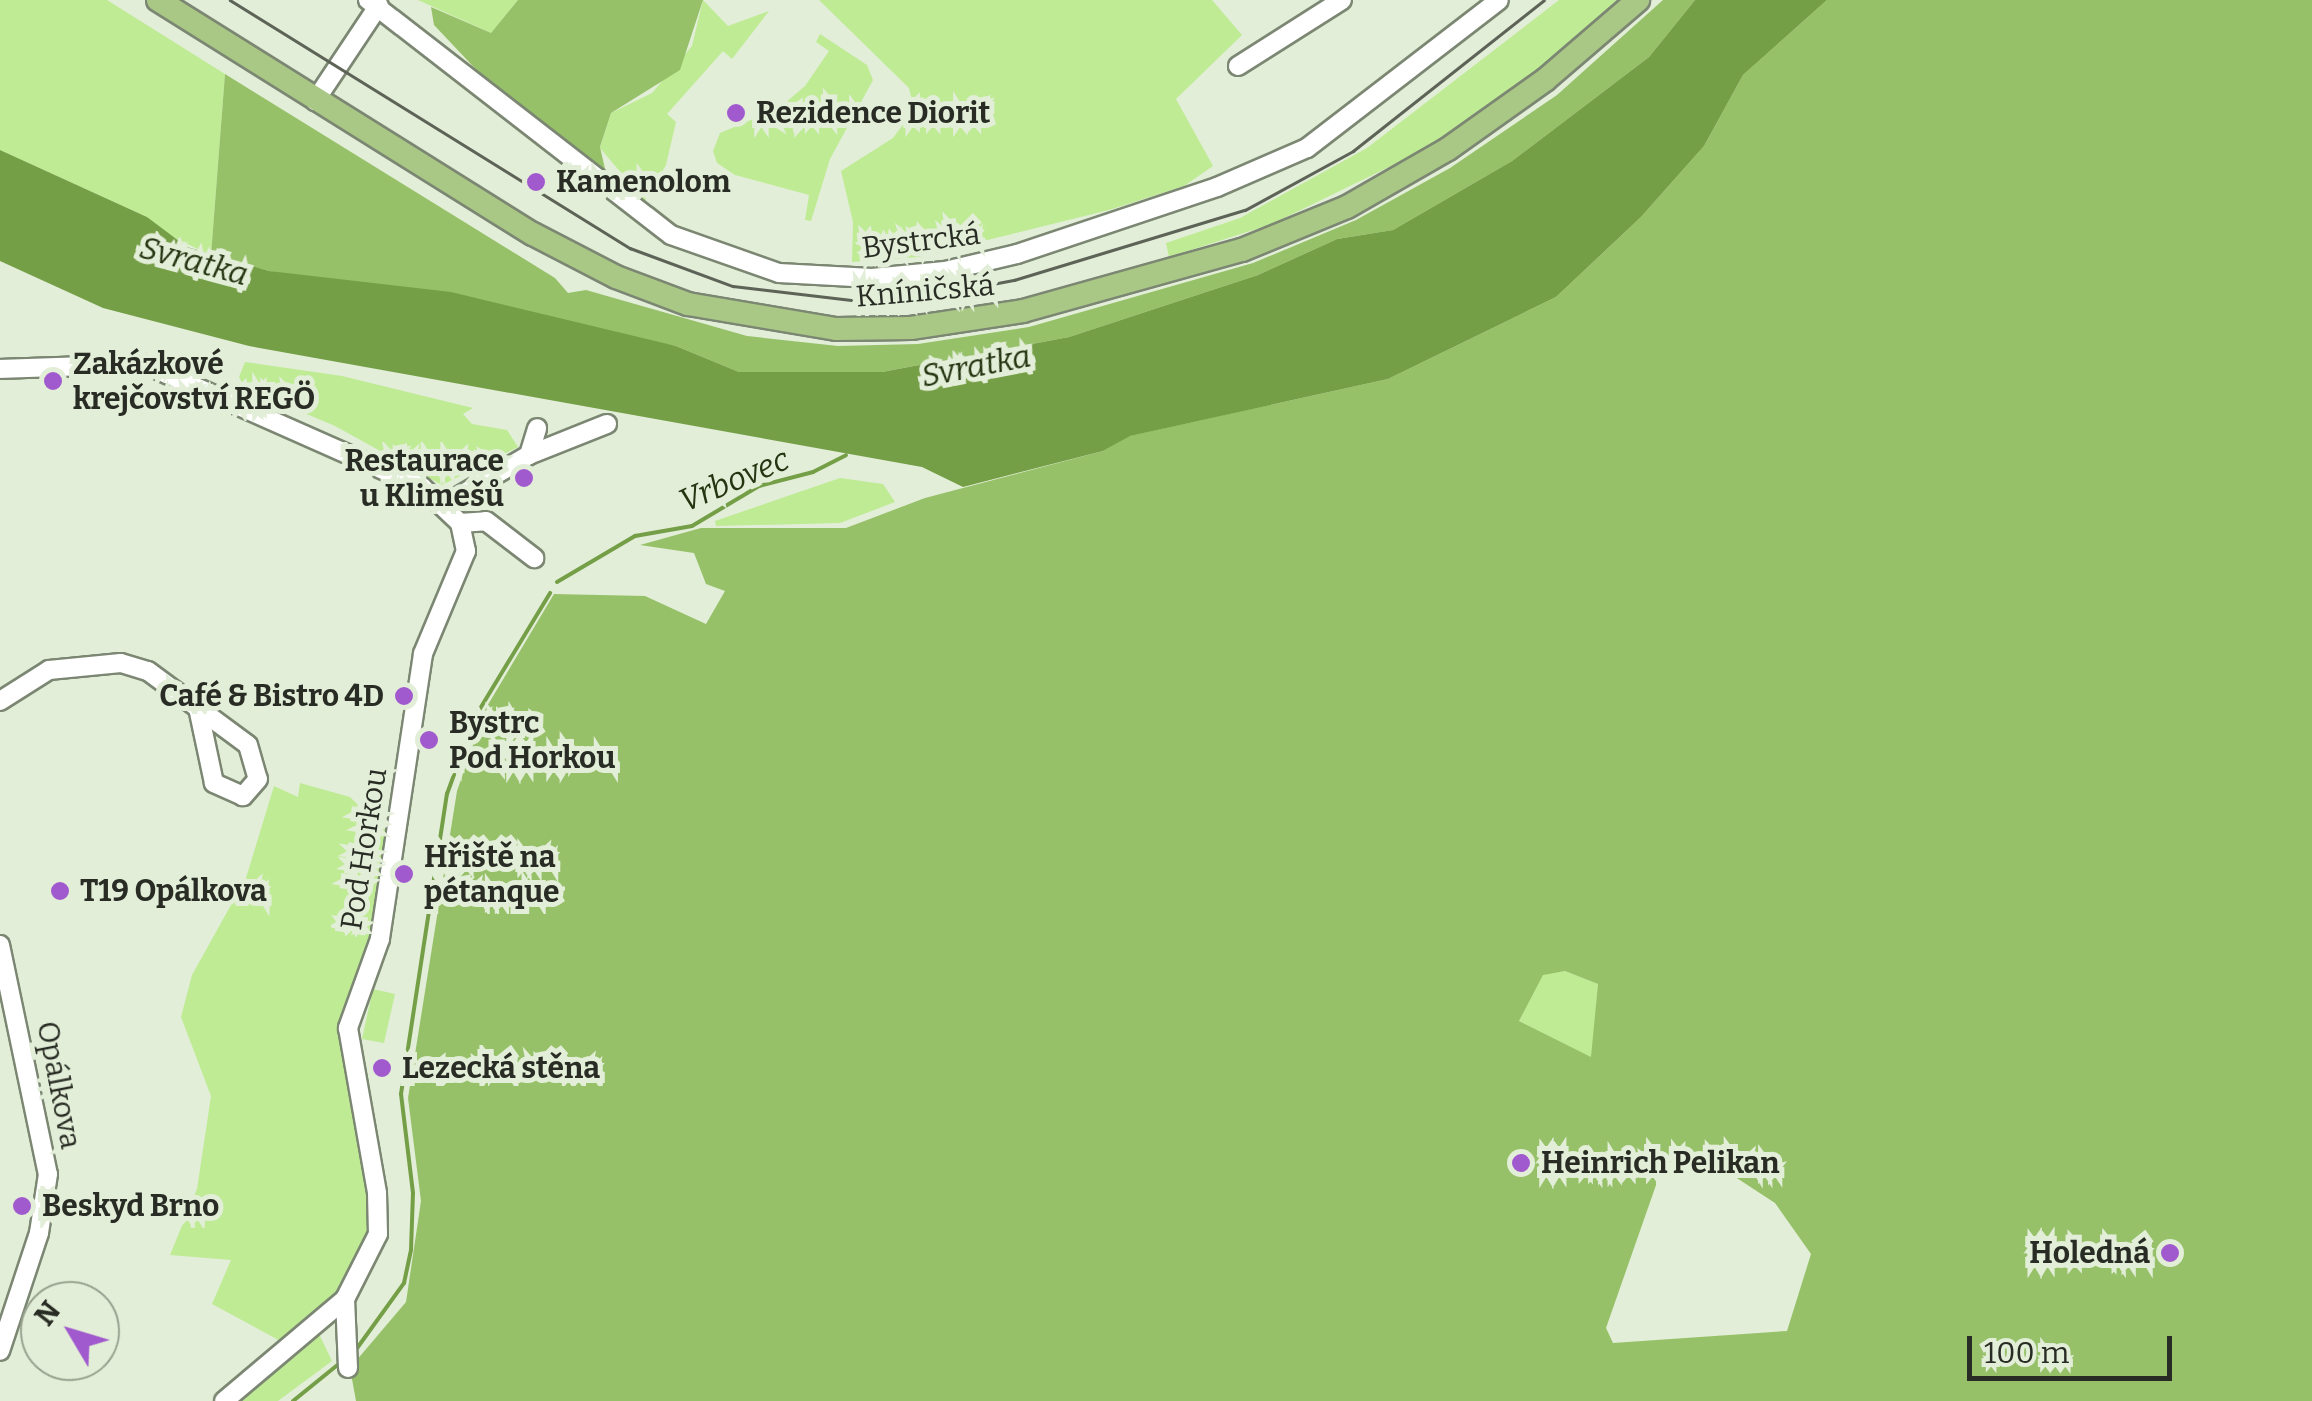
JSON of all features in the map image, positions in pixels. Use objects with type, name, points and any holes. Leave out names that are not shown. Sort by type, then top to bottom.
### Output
[{"type":"main road","name":"Kníničská","points":[[158,0],[315,102],[616,277],[760,321],[911,328],[1023,311],[1133,283],[1242,250],[1347,207],[1448,149],[1545,80],[1638,0]]},
{"type":"street","points":[[1238,66],[1342,0]]},
{"type":"street","name":"Bystrcká","points":[[374,3],[544,142],[671,235],[779,273],[872,278],[945,271],[1088,233],[1307,148],[1499,0]]},
{"type":"street","points":[[315,102],[374,3]]},
{"type":"street","points":[[0,369],[144,364],[422,487],[460,522],[486,521],[534,558]]},
{"type":"street","points":[[444,505],[529,455],[607,424]]},
{"type":"street","points":[[529,455],[536,428]]},
{"type":"street","name":"Pod Horkou","points":[[224,1401],[345,1299],[378,1234],[377,1193],[348,1028],[380,939],[423,654],[466,552],[460,522]]},
{"type":"street","points":[[0,702],[48,670],[122,663],[148,671],[198,708],[248,745],[258,762],[258,779],[243,796],[214,783],[198,708]]},
{"type":"street","name":"Opálkova","points":[[0,945],[48,1174],[39,1233],[0,1351]]},
{"type":"street","name":"Pod Horkou","points":[[345,1299],[346,1359]]},
{"type":"shaded area","points":[[0,0],[107,0],[225,74],[211,255],[155,229],[147,217],[0,150]]},
{"type":"shaded area","points":[[418,0],[518,0],[491,33]]},
{"type":"shaded area","points":[[518,0],[703,0],[680,70],[611,113],[600,147],[608,182],[486,80],[434,25],[431,7],[491,33]]},
{"type":"shaded area","points":[[703,0],[728,26],[769,11],[732,59],[723,51],[667,114],[676,122],[666,165],[645,201],[600,148],[611,113],[652,93],[692,46]]},
{"type":"shaded area","points":[[819,0],[1212,0],[1242,35],[1176,99],[1213,166],[1184,186],[1109,210],[918,257],[852,262],[853,222],[841,171],[893,138],[914,110],[909,88]]},
{"type":"shaded area","points":[[1559,0],[1620,0],[1533,75],[1432,146],[1272,224],[1169,257],[1166,243],[1240,218],[1367,148]]},
{"type":"shaded area","points":[[1663,0],[1695,0],[1649,57],[1512,161],[1393,230],[1337,239],[1258,275],[1069,337],[882,372],[739,372],[676,346],[269,271],[211,255],[225,74],[555,278],[568,293],[586,290],[747,336],[838,346],[918,344],[1029,327],[1253,263],[1356,220],[1450,168],[1557,95]]},
{"type":"shaded area","points":[[1827,0],[2312,0],[2312,1401],[356,1401],[350,1368],[406,1302],[421,1201],[408,1098],[457,791],[486,708],[554,594],[645,596],[706,624],[725,591],[706,584],[694,553],[640,545],[701,528],[846,528],[925,498],[1103,451],[1129,436],[1388,379],[1556,297],[1641,217],[1704,146],[1743,75]],"holes":[[[1565,971],[1598,984],[1591,1057],[1519,1021],[1543,975]],[[1662,1168],[1723,1169],[1775,1203],[1811,1254],[1787,1331],[1613,1343],[1606,1328]]]},
{"type":"shaded area","points":[[820,34],[867,65],[873,80],[830,159],[811,221],[805,220],[809,195],[735,175],[717,163],[713,151],[720,133],[778,109],[805,86],[829,51],[816,42]]},
{"type":"shaded area","points":[[245,362],[342,376],[473,408],[463,414],[472,424],[507,430],[518,447],[442,485],[335,426],[245,388],[239,377]]},
{"type":"shaded area","points":[[840,478],[883,484],[895,502],[840,523],[716,526],[715,521]]},
{"type":"shaded area","points":[[300,783],[350,797],[367,814],[366,821],[388,830],[369,944],[341,1027],[373,1216],[349,1284],[284,1343],[212,1304],[231,1260],[170,1255],[197,1189],[211,1096],[181,1017],[192,975],[246,878],[274,786],[298,797]]},
{"type":"shaded area","points":[[1565,971],[1598,984],[1592,1058],[1519,1021],[1543,974]]},
{"type":"shaded area","points":[[373,989],[395,994],[384,1043],[362,1039]]},
{"type":"shaded area","points":[[318,1332],[332,1361],[278,1401],[232,1401]]},
{"type":"water","name":"Svratka","points":[[1695,0],[1827,0],[1743,75],[1704,146],[1641,217],[1556,297],[1388,379],[1130,436],[1103,451],[963,487],[922,467],[249,346],[103,308],[0,261],[0,150],[147,217],[187,247],[269,271],[451,292],[676,346],[739,372],[882,372],[1069,337],[1258,275],[1337,239],[1393,230],[1512,161],[1649,57]]},
{"type":"waterway","name":"Vrbovec","points":[[557,582],[635,536],[692,526],[759,486],[813,472],[846,455]]},
{"type":"waterway","name":"Vrbovec","points":[[355,1351],[404,1283],[411,1250],[413,1193],[401,1094],[447,794],[475,717],[550,593]]},
{"type":"waterway","name":"Vrbovec","points":[[293,1401],[340,1363]]},
{"type":"tram line","points":[[230,0],[630,248],[733,286],[853,300],[924,297],[1014,280],[1245,210],[1353,151],[1544,0]]},
{"type":"place","name":"Rezidence Diorit","points":[[736,113]]},
{"type":"place","name":"Kamenolom","points":[[536,182]]},
{"type":"place","name":"Zakázkové krejčovství REGÖ","points":[[53,381]]},
{"type":"place","name":"Restaurace u Klimešů","points":[[524,478]]},
{"type":"place","name":"Café & Bistro 4D","points":[[404,696]]},
{"type":"place","name":"Bystrc Pod Horkou","points":[[429,740]]},
{"type":"place","name":"Hřiště na pétanque","points":[[404,874]]},
{"type":"place","name":"T19 Opálkova","points":[[60,891]]},
{"type":"place","name":"Lezecká stěna","points":[[382,1068]]},
{"type":"place","name":"Heinrich Pelikan","points":[[1521,1163]]},
{"type":"place","name":"Beskyd Brno","points":[[22,1206]]},
{"type":"place","name":"Holedná","points":[[2170,1253]]}]
